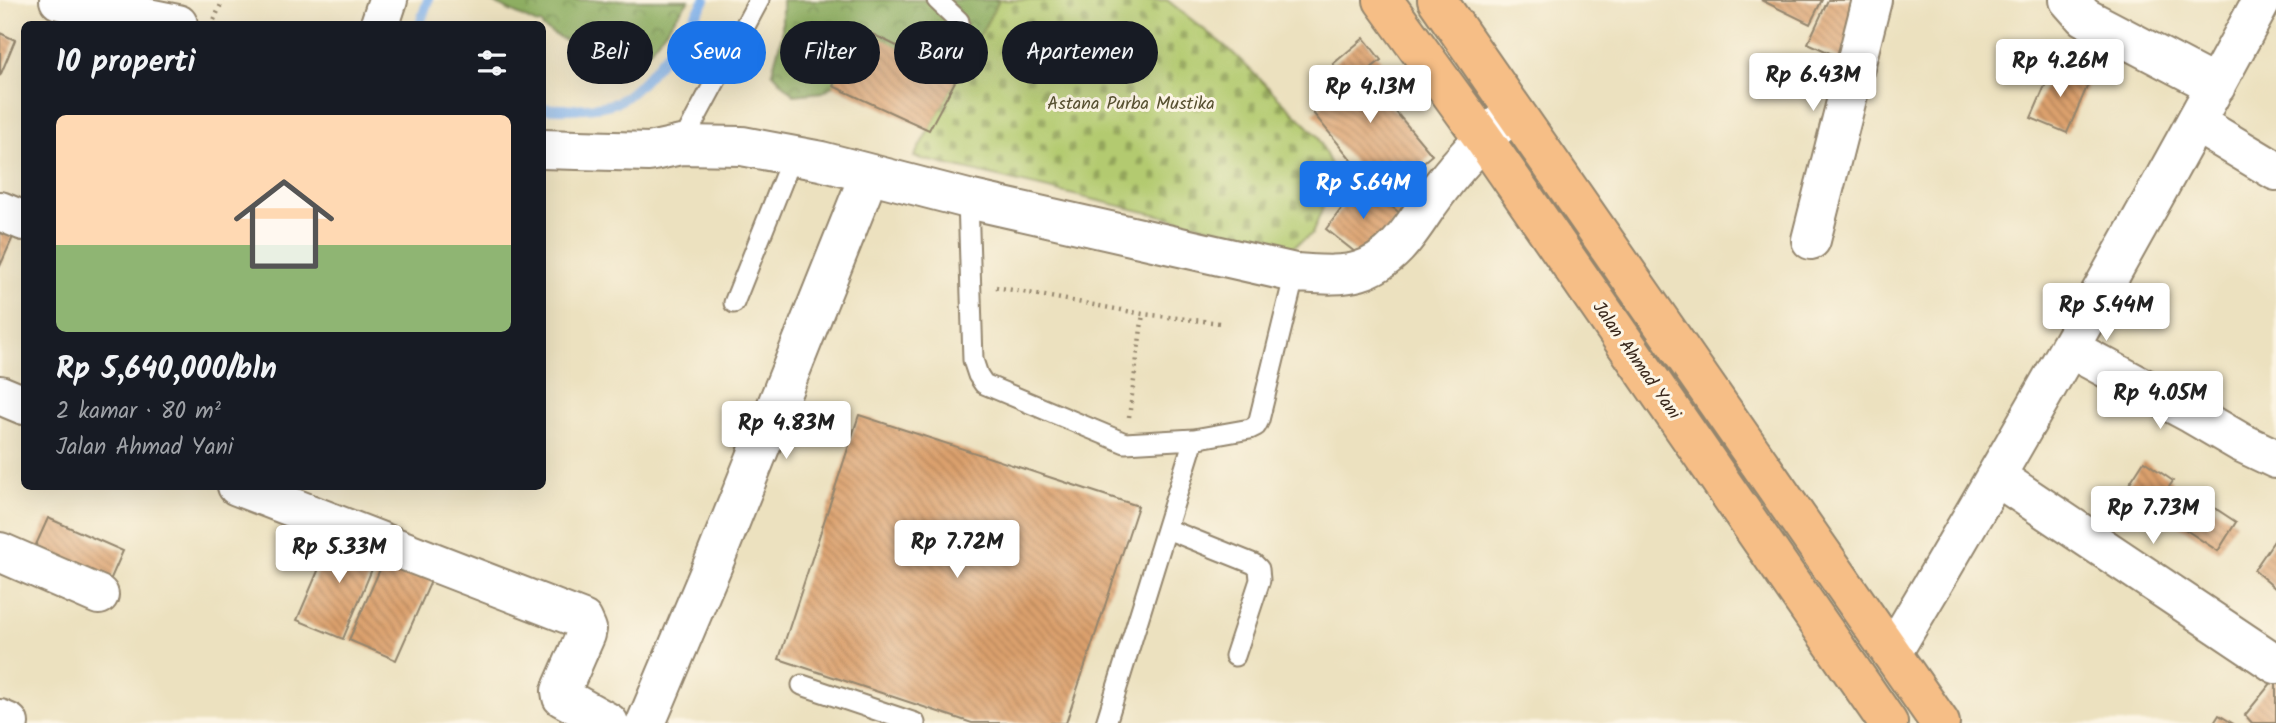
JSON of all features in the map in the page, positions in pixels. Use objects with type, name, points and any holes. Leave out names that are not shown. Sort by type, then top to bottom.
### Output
[{"type":"main road","name":"Jalan Ahmad Yani","points":[[1383,0],[1483,138],[1888,723]]},
{"type":"main road","points":[[1445,3],[1514,112],[1940,723]]},
{"type":"street","points":[[59,0],[163,21]]},
{"type":"street","points":[[381,21],[387,0]]},
{"type":"street","points":[[1811,240],[1872,0]]},
{"type":"street","points":[[2069,0],[2084,17],[2216,86]]},
{"type":"street","points":[[1892,653],[1997,477],[2262,0]]},
{"type":"street","points":[[546,149],[649,152],[681,145],[742,146],[793,155],[968,199],[1295,273],[1339,274],[1361,270],[1387,257],[1405,240],[1437,193],[1483,138],[1514,112]]},
{"type":"street","points":[[2196,123],[2276,171]]},
{"type":"street","points":[[646,723],[716,557],[869,175]]},
{"type":"street","points":[[0,211],[21,220]]},
{"type":"street","points":[[2069,348],[2251,448],[2276,459]]},
{"type":"street","points":[[0,395],[21,404]]},
{"type":"street","points":[[1997,477],[2276,664]]},
{"type":"street","points":[[247,490],[583,620],[586,634],[561,691],[562,697],[609,723]]},
{"type":"street","points":[[0,552],[99,595]]},
{"type":"street","points":[[0,719],[9,723]]},
{"type":"lane","points":[[681,145],[759,0]]},
{"type":"lane","points":[[937,0],[959,20]]},
{"type":"lane","points":[[734,303],[793,155]]},
{"type":"lane","points":[[968,199],[973,360],[978,375],[984,384],[1125,443],[1194,439],[1256,426],[1295,273]]},
{"type":"lane","points":[[1105,723],[1194,439]]},
{"type":"lane","points":[[1167,529],[1254,564],[1259,569],[1260,580],[1235,656]]},
{"type":"lane","points":[[802,685],[915,723]]},
{"type":"path","points":[[214,21],[223,0]]},
{"type":"path","points":[[971,283],[1143,314],[1220,323]]},
{"type":"path","points":[[1125,443],[1143,314]]},
{"type":"green space","points":[[488,0],[689,0],[673,21],[667,21],[667,28],[653,46],[653,21],[567,21],[567,41],[546,30],[546,21],[531,21]]},
{"type":"green space","points":[[782,0],[1162,0],[1119,21],[1002,21],[1002,79],[989,85],[984,84],[988,84],[988,21],[894,21],[894,67],[880,64],[880,21],[782,21]]},
{"type":"green space","name":"Astana Purba Mustika","points":[[999,0],[1167,0],[1231,51],[1317,135],[1336,176],[1312,234],[1293,247],[914,157],[954,84],[988,84],[988,21]]},
{"type":"green space","points":[[780,42],[780,80],[772,72]]},
{"type":"green space","points":[[783,84],[835,84],[823,92],[794,95]]},
{"type":"building","points":[[1761,0],[1822,0],[1810,24]]},
{"type":"building","points":[[1828,0],[1857,0],[1843,59],[1808,43]]},
{"type":"building","points":[[0,33],[15,40],[0,76]]},
{"type":"building","points":[[880,38],[894,45],[894,84],[954,84],[929,130],[833,86],[880,84]]},
{"type":"building","points":[[1364,38],[1381,60],[1364,74],[1432,155],[1382,197],[1313,113],[1349,84],[1333,64]]},
{"type":"building","points":[[2054,65],[2090,80],[2067,133],[2031,118]]},
{"type":"building","points":[[1361,183],[1401,214],[1365,260],[1326,229]]},
{"type":"building","points":[[0,231],[13,237],[0,266]]},
{"type":"building","points":[[859,415],[1138,506],[1066,723],[972,723],[779,659]]},
{"type":"building","points":[[2144,461],[2173,481],[2151,514],[2122,495]]},
{"type":"building","points":[[2198,497],[2236,522],[2218,551],[2180,526]]},
{"type":"building","points":[[48,518],[123,551],[105,592],[30,558]]},
{"type":"building","points":[[335,531],[380,550],[343,639],[297,620]]},
{"type":"building","points":[[2276,538],[2276,589],[2254,570]]},
{"type":"building","points":[[388,551],[435,572],[396,660],[349,640]]},
{"type":"building","points":[[2276,677],[2276,723],[2252,723],[2245,715]]},
{"type":"building","points":[[2219,715],[2232,723],[2214,723]]},
{"type":"waterway","points":[[421,21],[428,0]]},
{"type":"waterway","points":[[546,108],[570,109],[617,102],[639,85],[665,56],[705,0]]}]
